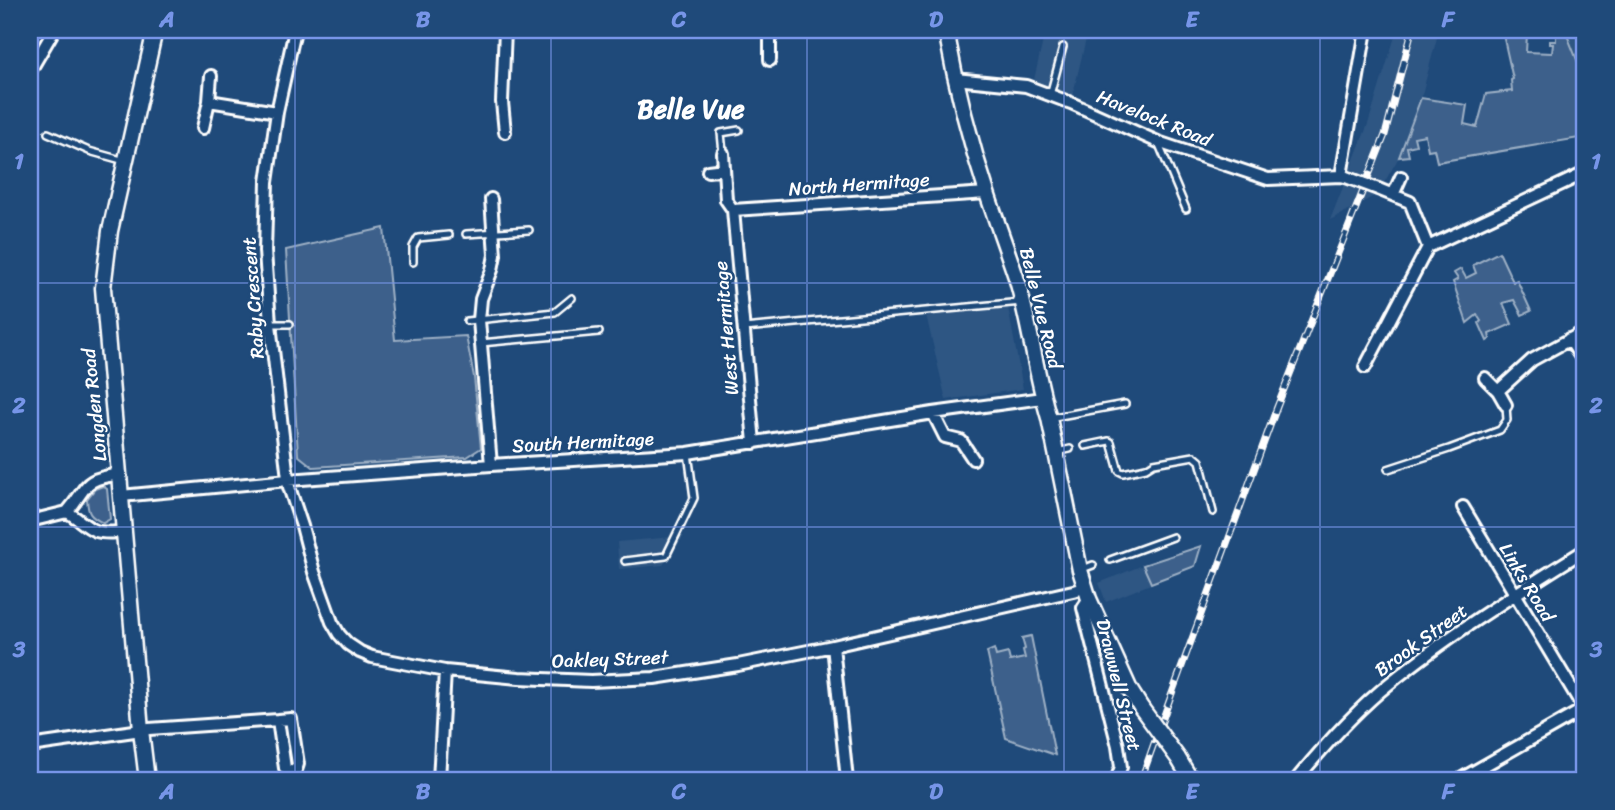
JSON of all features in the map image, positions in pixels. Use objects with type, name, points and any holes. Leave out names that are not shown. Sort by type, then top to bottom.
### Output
[{"type":"street","points":[[30,71],[54,30]]},
{"type":"street","name":"Longden Road","points":[[147,780],[103,288],[110,231],[155,30]]},
{"type":"street","name":"Raby Crescent","points":[[288,480],[270,324],[265,251],[267,192],[277,112],[295,30]]},
{"type":"street","points":[[505,30],[502,102],[505,132]]},
{"type":"street","points":[[770,30],[770,60]]},
{"type":"street","name":"Belle Vue Road","points":[[946,30],[955,79],[987,193],[1016,279],[1043,398],[1063,451],[1087,567],[1088,593],[1130,690],[1191,780]]},
{"type":"street","points":[[1366,30],[1344,176],[1410,202],[1428,247]]},
{"type":"street","points":[[203,128],[211,76]]},
{"type":"street","name":"Havelock Road","points":[[955,79],[1026,86],[1158,142],[1268,179],[1344,176]]},
{"type":"street","points":[[209,101],[277,112]]},
{"type":"street","name":"West Hermitage","points":[[723,153],[726,200],[733,211],[754,443]]},
{"type":"street","points":[[708,171],[724,169]]},
{"type":"street","points":[[1365,367],[1428,247],[1585,173]]},
{"type":"street","points":[[1393,195],[1401,177]]},
{"type":"street","name":"North Hermitage","points":[[733,211],[987,193]]},
{"type":"street","points":[[491,199],[495,255],[473,321],[481,343],[492,465]]},
{"type":"street","points":[[1498,391],[1532,360],[1585,331]]},
{"type":"street","points":[[1569,338],[1585,363]]},
{"type":"street","points":[[1485,379],[1498,391],[1506,405]]},
{"type":"street","name":"South Hermitage","points":[[121,496],[288,480],[688,453],[1043,398]]},
{"type":"street","points":[[933,413],[945,437],[961,441],[973,459]]},
{"type":"street","points":[[30,521],[67,512],[80,492],[95,478],[120,474]]},
{"type":"street","name":"Oakley Street","points":[[288,480],[327,609],[348,644],[372,657],[444,671],[591,681],[654,678],[738,665],[1088,593]]},
{"type":"street","name":"Links Road","points":[[1463,508],[1584,709]]},
{"type":"street","points":[[67,512],[94,530],[105,533],[124,532]]},
{"type":"street","name":"Brook Street","points":[[1296,780],[1339,732],[1388,684],[1514,594],[1585,550]]},
{"type":"street","name":"Drawwell Street","points":[[1088,593],[1083,608],[1118,746],[1121,767],[1116,780]]},
{"type":"street","points":[[833,646],[847,780]]},
{"type":"street","points":[[439,780],[444,671]]},
{"type":"street","points":[[1459,780],[1584,709]]},
{"type":"street","points":[[30,746],[141,730],[278,720]]},
{"type":"lane","points":[[1050,95],[1063,47]]},
{"type":"lane","points":[[723,153],[721,133],[739,130]]},
{"type":"lane","points":[[48,133],[89,151],[125,161]]},
{"type":"lane","points":[[1158,142],[1186,209]]},
{"type":"lane","points":[[467,234],[528,230]]},
{"type":"lane","points":[[413,262],[412,247],[418,238],[449,235]]},
{"type":"lane","points":[[473,321],[555,312],[572,298]]},
{"type":"lane","points":[[744,328],[1022,302]]},
{"type":"lane","points":[[270,324],[290,324]]},
{"type":"lane","points":[[481,343],[599,332]]},
{"type":"lane","points":[[1049,418],[1125,404]]},
{"type":"lane","points":[[1388,469],[1500,430],[1507,420],[1506,405]]},
{"type":"lane","points":[[1085,446],[1110,441],[1119,471],[1123,473],[1146,468],[1154,463],[1197,457],[1213,512]]},
{"type":"lane","points":[[625,561],[666,556],[694,498],[688,453]]},
{"type":"lane","points":[[1110,560],[1173,537]]},
{"type":"shaded area","points":[[1397,30],[1439,30],[1421,98],[1399,157],[1384,183],[1374,196],[1330,220],[1368,124]]},
{"type":"shaded area","points":[[1502,30],[1527,33],[1526,52],[1552,53],[1553,44],[1550,44],[1550,41],[1556,41],[1556,30],[1565,30],[1585,80],[1585,137],[1437,162],[1434,149],[1428,150],[1425,135],[1414,137],[1416,145],[1407,147],[1409,156],[1399,157],[1421,98],[1467,105],[1464,124],[1477,127],[1486,94],[1512,91],[1513,79]]},
{"type":"shaded area","points":[[1565,30],[1585,30],[1585,80]]},
{"type":"shaded area","points":[[1045,32],[1086,39],[1072,98],[1033,84]]},
{"type":"shaded area","points":[[384,228],[395,340],[466,336],[474,377],[481,448],[467,457],[313,467],[298,455],[286,250]]},
{"type":"shaded area","points":[[1499,252],[1513,282],[1517,280],[1531,311],[1522,315],[1514,300],[1503,303],[1512,324],[1489,334],[1490,339],[1487,341],[1477,315],[1467,323],[1453,282],[1458,279],[1454,273],[1461,269],[1466,278],[1476,273],[1473,265]]},
{"type":"shaded area","points":[[1008,307],[1023,389],[946,400],[926,315]]},
{"type":"shaded area","points":[[103,486],[107,489],[110,519],[103,523],[90,514],[87,499],[95,489]]},
{"type":"shaded area","points":[[684,536],[663,565],[619,569],[617,542]]},
{"type":"shaded area","points":[[1201,546],[1195,566],[1106,602],[1099,583]]},
{"type":"shaded area","points":[[1201,546],[1195,566],[1151,583],[1143,565]]},
{"type":"shaded area","points":[[1031,636],[1055,755],[1006,738],[987,652],[994,649],[996,656],[1008,653],[1010,661],[1025,658],[1022,638]]},
{"type":"railway","points":[[1141,780],[1277,407],[1385,135],[1412,30]]},
{"type":"district","name":"Belle Vue","points":[[691,109]]}]
